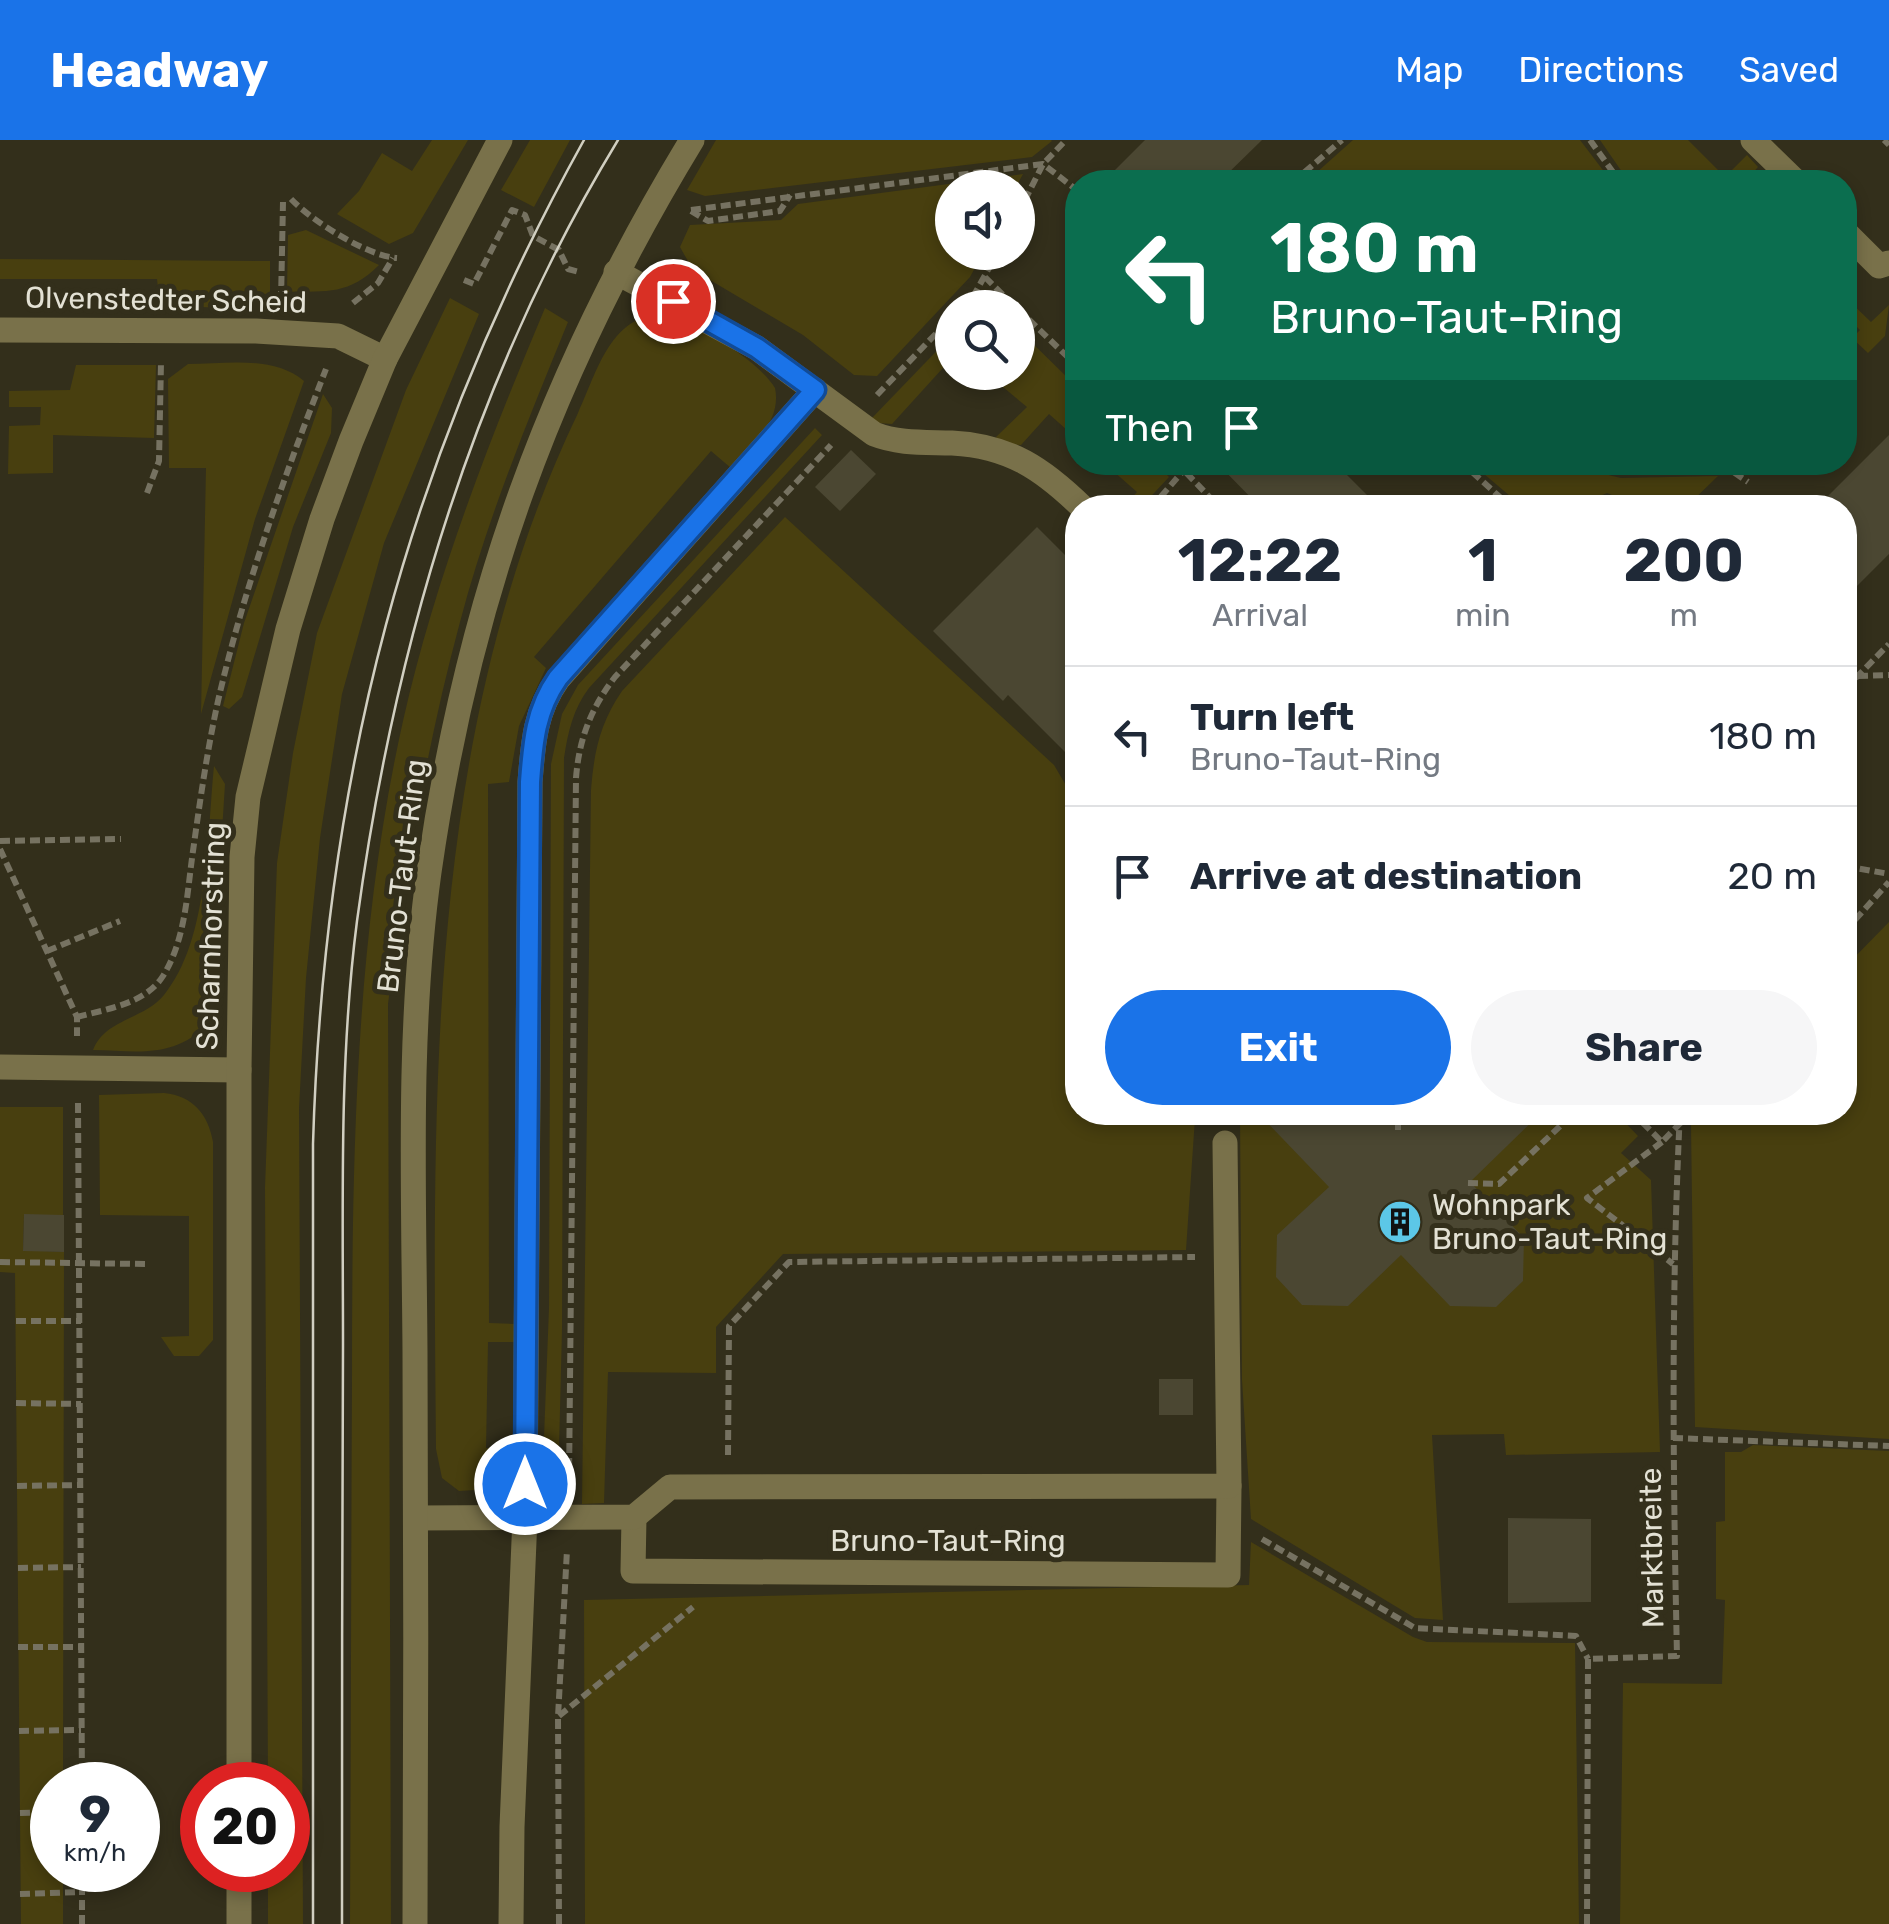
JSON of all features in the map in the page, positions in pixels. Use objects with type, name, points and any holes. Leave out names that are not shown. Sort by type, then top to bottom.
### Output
[{"type":"street","name":"Scharnhorstring","points":[[239,1762],[239,1070],[242,858],[253,766],[310,556],[351,441],[386,359],[500,140]]},
{"type":"street","name":"Bruno-Taut-Ring","points":[[415,1924],[414,1102],[420,960],[429,872],[463,689],[502,540],[548,416],[616,272],[692,140]]},
{"type":"street","points":[[1753,140],[1784,170]]},
{"type":"street","points":[[1857,244],[1879,266],[1889,263]]},
{"type":"street","points":[[616,272],[757,348],[874,434],[892,440],[975,444],[1044,472],[1069,495]]},
{"type":"street","name":"Olvenstedter Scheid","points":[[0,330],[338,336],[386,359]]},
{"type":"street","points":[[512,1924],[524,1517],[530,782],[535,726],[542,703],[558,678],[815,390]]},
{"type":"street","points":[[0,1067],[239,1070]]},
{"type":"street","name":"Bruno-Taut-Ring","points":[[1225,1143],[1229,1486],[1228,1575],[633,1571],[634,1517],[670,1487],[1229,1486]]},
{"type":"street","points":[[416,1518],[634,1517]]},
{"type":"street","points":[[239,1892],[239,1924]]},
{"type":"path","points":[[1307,170],[1342,140]]},
{"type":"path","points":[[1590,140],[1611,170]]},
{"type":"path","points":[[1884,140],[1889,146]]},
{"type":"path","points":[[1035,180],[1062,142]]},
{"type":"path","points":[[705,206],[1043,164],[1065,181]]},
{"type":"path","points":[[690,210],[708,221],[780,211],[790,195]]},
{"type":"path","points":[[281,294],[287,201],[324,226],[393,258],[413,255]]},
{"type":"path","points":[[455,276],[474,284],[512,210],[524,215],[533,236],[558,250],[568,269],[578,274],[586,258]]},
{"type":"path","points":[[350,304],[378,283],[393,258]]},
{"type":"path","points":[[976,290],[989,270]]},
{"type":"path","points":[[985,278],[998,290]]},
{"type":"path","points":[[1035,325],[1065,354]]},
{"type":"path","points":[[146,494],[159,460],[160,331]]},
{"type":"path","points":[[559,1924],[558,1717],[568,1518],[576,778],[580,745],[591,713],[615,677],[935,335]]},
{"type":"path","name":"Scharnhorstring","points":[[47,951],[76,1017],[128,1003],[149,992],[172,958],[184,919],[219,696],[280,489],[322,380]]},
{"type":"path","points":[[1162,495],[1180,475]]},
{"type":"path","points":[[1189,475],[1208,495]]},
{"type":"path","points":[[1475,475],[1498,495]]},
{"type":"path","points":[[1739,475],[1748,482]]},
{"type":"path","points":[[1858,676],[1889,644]]},
{"type":"path","points":[[1858,676],[1889,675]]},
{"type":"path","points":[[120,920],[47,951],[0,845],[122,838]]},
{"type":"path","points":[[1857,869],[1889,878],[1857,917]]},
{"type":"path","points":[[77,1092],[82,1762]]},
{"type":"path","points":[[1398,1125],[1398,1130]]},
{"type":"path","points":[[1468,1183],[1499,1184],[1561,1125]]},
{"type":"path","points":[[1645,1125],[1662,1142]]},
{"type":"path","points":[[1674,1264],[1586,1198],[1680,1126]]},
{"type":"path","name":"Marktbreite","points":[[1588,1658],[1677,1656],[1673,1438],[1680,1126]]},
{"type":"path","points":[[728,1487],[729,1326],[789,1262],[1226,1256]]},
{"type":"path","points":[[0,1262],[145,1264]]},
{"type":"path","points":[[16,1321],[80,1321]]},
{"type":"path","points":[[16,1403],[81,1404]]},
{"type":"path","points":[[1673,1438],[1889,1446]]},
{"type":"path","points":[[17,1486],[81,1485]]},
{"type":"path","points":[[1228,1519],[1414,1628],[1576,1636],[1588,1658],[1588,1924]]},
{"type":"path","points":[[18,1568],[81,1568]]},
{"type":"path","points":[[558,1717],[702,1600],[722,1572]]},
{"type":"path","points":[[18,1647],[81,1647]]},
{"type":"path","points":[[19,1731],[82,1730]]},
{"type":"path","points":[[20,1813],[30,1813]]},
{"type":"path","points":[[20,1894],[82,1892],[82,1924]]},
{"type":"shaded area","points":[[432,140],[468,140],[413,233],[389,244],[337,214],[359,191],[382,153],[412,171]]},
{"type":"shaded area","points":[[530,140],[570,140],[534,207],[501,190]]},
{"type":"shaded area","points":[[716,140],[1052,141],[1032,157],[705,196],[687,190]]},
{"type":"shaded area","points":[[1353,140],[1580,140],[1603,170],[1319,170]]},
{"type":"shaded area","points":[[1600,140],[1688,140],[1718,170],[1621,170]]},
{"type":"shaded area","points":[[1747,155],[1758,167],[1755,170],[1732,170]]},
{"type":"shaded area","points":[[935,186],[935,270],[974,270],[958,290],[935,290],[935,314],[877,376],[854,375],[803,335],[693,270],[680,247],[690,225],[781,220],[798,204]]},
{"type":"shaded area","points":[[306,230],[379,265],[348,286],[287,292],[288,235]]},
{"type":"shaded area","points":[[0,259],[270,261],[270,309],[160,306],[157,279],[0,279]]},
{"type":"shaded area","points":[[450,298],[479,314],[384,543],[342,694],[320,838],[306,978],[299,1108],[302,1762],[268,1762],[265,1188],[277,863],[293,753],[317,633],[406,390]]},
{"type":"shaded area","points":[[1889,305],[1885,336],[1868,353],[1857,343],[1857,309],[1871,322]]},
{"type":"shaded area","points":[[545,308],[568,322],[495,508],[460,622],[418,812],[388,1004],[391,1924],[350,1924],[353,1220],[359,1053],[374,886],[403,721],[431,615],[484,460]]},
{"type":"shaded area","points":[[652,315],[683,322],[738,352],[775,388],[776,400],[764,432],[731,468],[711,451],[534,657],[546,668],[519,726],[509,782],[488,784],[489,1323],[514,1324],[514,1342],[488,1342],[486,1448],[508,1450],[506,1472],[492,1489],[459,1491],[442,1478],[436,1449],[435,1185],[448,921],[465,790],[490,661],[528,535],[597,368],[624,329]]},
{"type":"shaded area","points":[[1035,346],[1065,375],[1065,428],[1049,414],[1021,445],[1001,444],[996,437],[1027,407],[1006,390],[1035,390]]},
{"type":"shaded area","points":[[935,353],[935,377],[892,424],[872,418]]},
{"type":"shaded area","points":[[188,364],[264,364],[304,381],[255,519],[201,714],[206,468],[169,468],[168,379]]},
{"type":"shaded area","points":[[76,365],[156,365],[154,438],[53,435],[53,473],[8,474],[9,426],[40,425],[41,407],[9,407],[9,391],[70,390]]},
{"type":"shaded area","points":[[323,394],[332,408],[331,433],[293,527],[242,697],[229,709],[223,706],[244,623]]},
{"type":"shaded area","points":[[815,428],[822,435],[589,688],[569,730],[564,758],[558,1490],[542,1489],[549,1308],[551,764],[562,714],[578,685]]},
{"type":"shaded area","points":[[1118,475],[1169,477],[1152,495],[1134,495],[1137,492]]},
{"type":"shaded area","points":[[1485,475],[1718,476],[1698,495],[1509,495]]},
{"type":"shaded area","points":[[785,517],[1054,765],[1065,784],[1065,1125],[1195,1125],[1186,1250],[783,1254],[716,1327],[716,1373],[608,1372],[604,1503],[582,1504],[591,790],[603,726],[622,691]]},
{"type":"shaded area","points":[[214,766],[225,784],[210,1023],[169,1048],[93,1050],[106,1032],[156,1003],[179,972],[198,917]]},
{"type":"shaded area","points":[[1889,922],[1889,1439],[1695,1427],[1691,1125],[1857,1125],[1857,955]]},
{"type":"shaded area","points":[[164,1093],[183,1098],[198,1108],[213,1142],[213,1340],[199,1356],[174,1356],[161,1337],[189,1336],[189,1216],[100,1215],[99,1095]]},
{"type":"shaded area","points":[[0,1107],[63,1107],[63,1215],[24,1215],[23,1250],[64,1252],[63,1762],[30,1762],[30,1892],[63,1892],[63,1924],[21,1924],[15,1273],[0,1272]]},
{"type":"shaded area","points":[[1240,1125],[1627,1125],[1638,1136],[1621,1153],[1651,1180],[1660,1452],[1506,1455],[1504,1434],[1432,1435],[1443,1620],[1415,1618],[1251,1519],[1242,1380]]},
{"type":"shaded area","points":[[1753,1445],[1889,1451],[1889,1924],[1620,1924],[1623,1683],[1722,1684],[1725,1600],[1716,1599],[1716,1522],[1725,1521],[1725,1452],[1741,1452]]},
{"type":"shaded area","points":[[1251,1542],[1427,1642],[1575,1643],[1579,1924],[585,1924],[584,1600],[1249,1585]]},
{"type":"shaded area","points":[[268,1892],[303,1892],[303,1924],[268,1924]]},
{"type":"building","points":[[1145,140],[1262,140],[1231,170],[1115,170]]},
{"type":"building","points":[[1889,435],[1889,554],[1857,586],[1857,495],[1829,495],[1849,475],[1857,475],[1857,467]]},
{"type":"building","points":[[851,450],[876,474],[840,511],[815,487]]},
{"type":"building","points":[[1229,475],[1347,475],[1367,495],[1248,495]]},
{"type":"building","points":[[1037,527],[1065,555],[1065,752],[1008,695],[1003,701],[933,631]]},
{"type":"building","name":"Wohnpark Bruno-Taut-Ring","points":[[1269,1125],[1529,1125],[1470,1182],[1524,1238],[1523,1281],[1496,1307],[1450,1306],[1401,1255],[1348,1306],[1302,1305],[1276,1277],[1277,1235],[1329,1187]]},
{"type":"building","points":[[24,1214],[64,1215],[64,1252],[23,1251]]},
{"type":"building","points":[[1159,1379],[1193,1379],[1193,1415],[1159,1415]]},
{"type":"building","points":[[1508,1518],[1591,1519],[1591,1602],[1508,1603]]},
{"type":"tram line","points":[[313,1924],[313,1144],[321,1009],[335,878],[357,750],[386,625],[423,502],[468,381],[522,260],[584,140]]},
{"type":"tram line","points":[[342,1924],[343,1132],[347,1026],[357,921],[393,717],[447,517],[522,323],[567,230],[618,140]]},
{"type":"place","name":"Wohnpark Bruno-Taut-Ring","points":[[1400,1222]]},
{"type":"route","points":[[525,1484],[530,782],[535,726],[542,703],[558,678],[815,390],[757,348],[673,301]]}]
